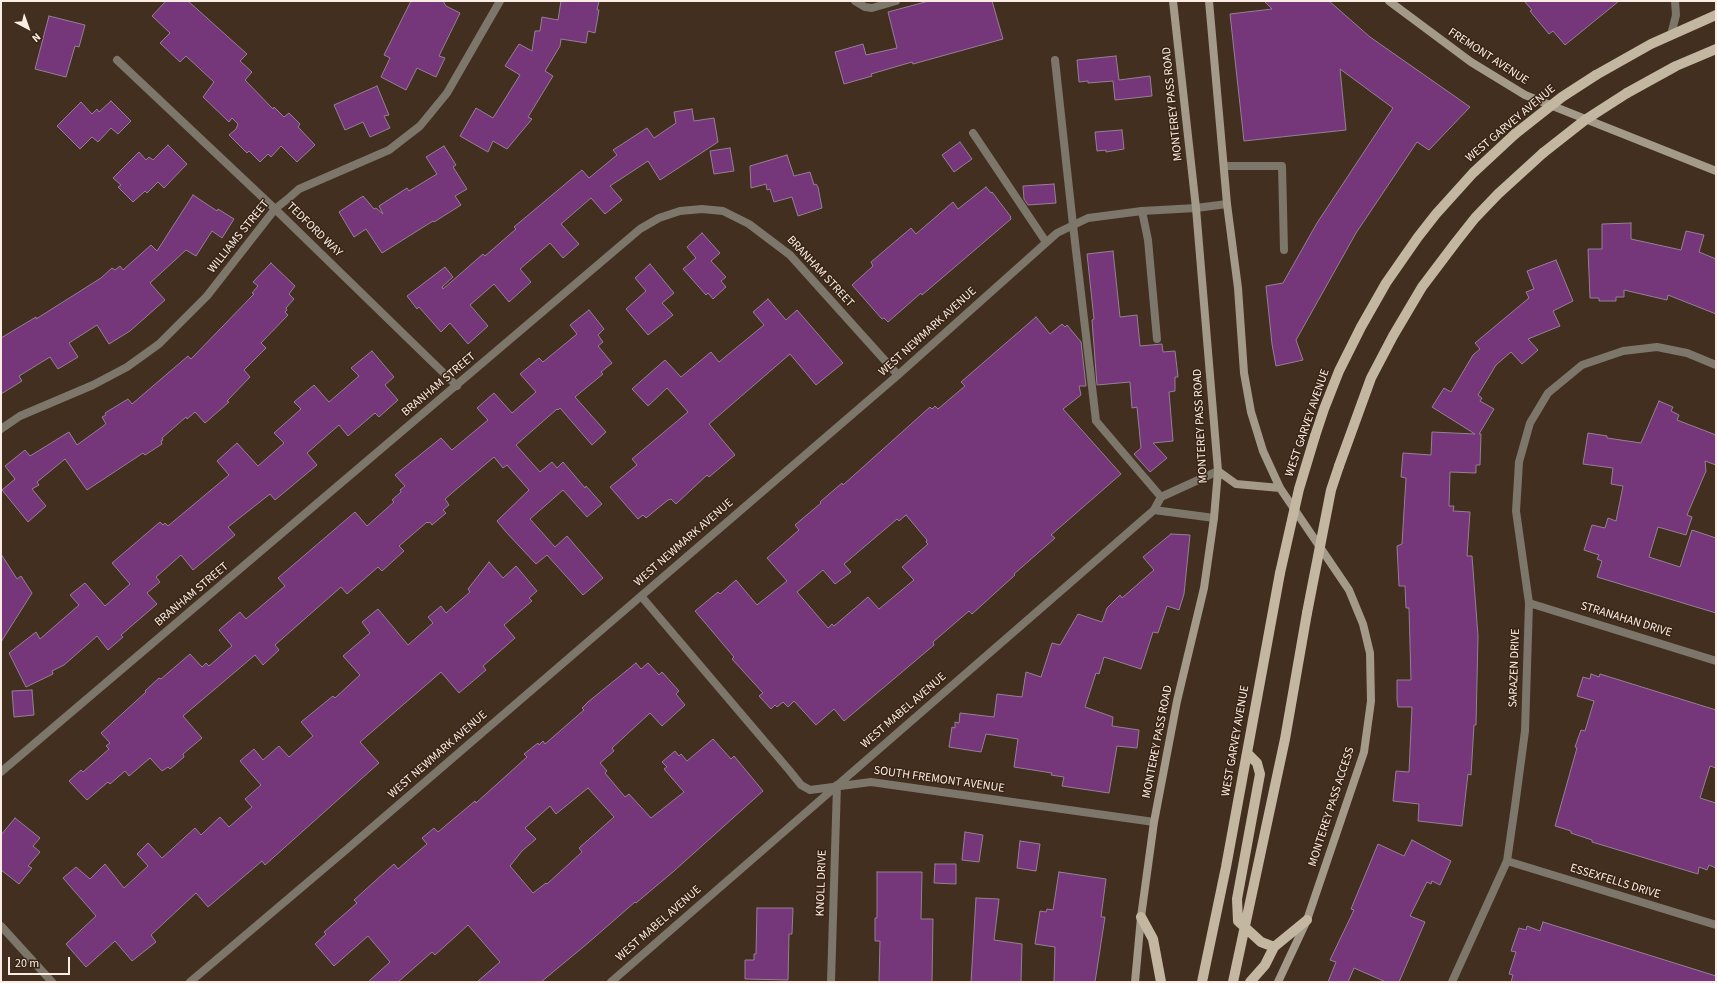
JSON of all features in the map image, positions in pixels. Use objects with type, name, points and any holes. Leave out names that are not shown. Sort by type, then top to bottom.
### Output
[{"type":"main road","name":"MONTEREY PASS ROAD","points":[[1135,982],[1141,917],[1154,822],[1177,701],[1204,588],[1214,518],[1218,471],[1196,208],[1173,1]]},
{"type":"main road","points":[[1209,1],[1227,204],[1238,288],[1244,373],[1251,412],[1263,451],[1280,488],[1236,484],[1218,471]]},
{"type":"main road","name":"FREMONT AVENUE","points":[[1389,1],[1471,62],[1524,95],[1716,172]]},
{"type":"main road","name":"WEST GARVEY AVENUE","points":[[1202,982],[1226,867],[1280,573],[1299,489],[1324,410],[1339,371],[1361,327],[1386,283],[1436,214],[1473,173],[1515,134],[1562,97],[1626,57],[1671,34],[1716,15]]},
{"type":"main road","points":[[1234,982],[1283,746],[1331,490],[1338,466],[1371,378],[1393,336],[1422,287],[1475,218],[1498,194],[1543,153],[1579,125],[1627,93],[1676,66],[1716,49]]},
{"type":"main road","name":"MONTEREY PASS ACCESS","points":[[1278,982],[1307,920],[1364,752],[1371,701],[1370,653],[1364,624],[1349,590],[1280,488]]},
{"type":"main road","points":[[1247,753],[1258,763],[1260,774],[1237,899],[1238,922],[1261,942],[1274,947]]},
{"type":"main road","points":[[1141,917],[1153,939],[1161,982]]},
{"type":"main road","points":[[1250,982],[1265,965],[1274,947],[1307,920]]},
{"type":"street","name":"WILLIAMS STREET","points":[[1,429],[20,416],[93,385],[127,367],[158,344],[207,296],[275,209],[299,189],[389,150],[420,126],[447,93],[500,1]]},
{"type":"street","points":[[855,1],[865,7],[872,8],[896,1]]},
{"type":"street","points":[[1671,34],[1676,15],[1675,1]]},
{"type":"street","name":"TEDFORD WAY","points":[[117,60],[275,209],[457,386]]},
{"type":"street","points":[[1055,60],[1096,421],[1162,497],[1218,471]]},
{"type":"street","points":[[973,133],[1046,242]]},
{"type":"street","points":[[1224,166],[1282,166],[1284,250]]},
{"type":"street","name":"WEST NEWMARK AVENUE","points":[[190,982],[359,839],[898,375],[1057,233],[1088,218],[1142,211],[1196,208],[1227,204]]},
{"type":"street","name":"BRANHAM STREET","points":[[1,772],[457,386],[640,228],[659,218],[680,211],[702,209],[723,211],[750,224],[790,255],[898,375]]},
{"type":"street","points":[[1142,211],[1148,240],[1157,339]]},
{"type":"street","name":"SARAZEN DRIVE","points":[[1452,982],[1506,862],[1525,732],[1529,603],[1516,511],[1519,462],[1530,423],[1548,393],[1582,365],[1623,351],[1657,347],[1687,353],[1716,365]]},
{"type":"street","name":"WEST MABEL AVENUE","points":[[611,982],[1154,510],[1162,497]]},
{"type":"street","points":[[1154,510],[1214,518]]},
{"type":"street","name":"SOUTH FREMONT AVENUE","points":[[641,596],[802,785],[810,790],[837,785],[871,782],[1154,822]]},
{"type":"street","name":"STRANAHAN DRIVE","points":[[1529,603],[1716,661]]},
{"type":"street","name":"KNOLL DRIVE","points":[[831,982],[837,785]]},
{"type":"street","name":"ESSEXFELLS DRIVE","points":[[1506,862],[1716,925]]},
{"type":"street","points":[[1,926],[52,982]]},
{"type":"building","points":[[166,1],[188,1],[247,54],[240,61],[252,72],[245,80],[273,109],[274,107],[284,117],[289,113],[300,124],[298,127],[315,145],[297,162],[281,146],[271,157],[268,154],[260,162],[249,151],[247,153],[229,135],[236,129],[238,124],[232,118],[229,122],[203,97],[214,82],[186,56],[180,62],[160,43],[170,33],[152,16]]},
{"type":"building","points":[[411,1],[443,1],[446,6],[460,13],[439,56],[445,58],[436,77],[417,68],[406,90],[381,77],[390,58],[384,55]]},
{"type":"building","points":[[561,1],[599,1],[595,33],[588,31],[586,43],[561,39],[560,46],[545,71],[553,76],[528,117],[532,119],[507,149],[493,141],[488,152],[460,136],[476,108],[493,118],[520,75],[505,66],[519,44],[532,51],[535,31],[540,31],[542,17],[558,20]]},
{"type":"building","points":[[929,1],[992,1],[1003,39],[913,64],[912,62],[871,74],[872,76],[844,84],[835,52],[863,44],[866,55],[897,48],[888,12]]},
{"type":"building","points":[[1264,1],[1329,1],[1370,37],[1470,107],[1429,150],[1417,142],[1356,233],[1296,340],[1303,360],[1276,366],[1272,344],[1266,286],[1283,283],[1317,223],[1393,108],[1340,69],[1346,130],[1244,141],[1230,14],[1272,9]]},
{"type":"building","points":[[1524,1],[1619,1],[1565,45],[1553,31],[1549,34],[1530,11],[1532,10]]},
{"type":"building","points":[[49,16],[85,25],[79,47],[75,46],[66,77],[35,69]]},
{"type":"building","points":[[1116,56],[1119,80],[1150,76],[1152,96],[1115,100],[1113,81],[1088,83],[1088,81],[1079,82],[1077,60]]},
{"type":"building","points":[[377,86],[389,115],[384,116],[390,128],[370,137],[363,122],[345,130],[334,105]]},
{"type":"building","points":[[111,101],[131,121],[118,134],[111,128],[98,142],[92,137],[80,149],[57,126],[81,102],[92,114],[97,109],[99,112]]},
{"type":"building","points":[[692,109],[694,121],[714,118],[718,142],[660,180],[648,161],[610,186],[622,200],[605,214],[591,198],[561,224],[579,244],[563,258],[550,243],[520,269],[531,282],[509,302],[494,284],[470,305],[488,326],[468,344],[450,323],[441,332],[419,307],[417,309],[407,296],[445,267],[453,277],[442,287],[443,289],[483,254],[485,256],[516,229],[514,227],[582,170],[589,178],[617,155],[613,150],[647,128],[654,138],[676,123],[674,112]]},
{"type":"building","points":[[1122,130],[1124,149],[1106,152],[1106,150],[1097,151],[1095,132]]},
{"type":"building","points":[[960,142],[972,159],[954,172],[942,155]]},
{"type":"building","points":[[168,145],[187,164],[164,188],[158,182],[147,193],[145,191],[133,202],[118,187],[121,185],[113,178],[139,152],[146,160],[149,157],[153,160]]},
{"type":"building","points":[[444,146],[456,165],[453,167],[467,189],[455,196],[461,205],[382,253],[366,229],[354,237],[339,212],[363,196],[374,209],[376,208],[383,214],[379,206],[407,188],[409,191],[437,174],[426,157]]},
{"type":"building","points":[[730,148],[734,171],[714,174],[710,151]]},
{"type":"building","points":[[787,155],[794,176],[810,172],[814,185],[816,184],[818,187],[822,208],[798,216],[792,197],[774,202],[770,189],[767,190],[766,184],[751,188],[750,166]]},
{"type":"building","points":[[1054,184],[1056,203],[1028,205],[1024,199],[1023,186]]},
{"type":"building","points":[[986,187],[991,193],[992,192],[1011,219],[888,322],[884,318],[882,319],[852,285],[873,266],[871,262],[911,228],[916,234],[953,202],[958,209]]},
{"type":"building","points":[[193,195],[217,211],[218,209],[234,219],[222,238],[212,231],[196,256],[186,250],[150,283],[165,300],[130,331],[109,344],[97,325],[69,343],[78,357],[58,369],[50,357],[19,376],[22,381],[1,394],[1,338],[36,317],[36,319],[101,278],[112,268],[115,270],[120,266],[123,270],[151,245],[157,251]]},
{"type":"building","points":[[1631,223],[1631,239],[1681,250],[1686,231],[1704,235],[1699,252],[1716,259],[1716,314],[1668,295],[1667,300],[1624,290],[1624,297],[1616,297],[1616,301],[1599,301],[1599,298],[1590,298],[1588,249],[1602,249],[1602,224]]},
{"type":"building","points":[[702,233],[720,253],[711,261],[726,277],[721,281],[726,287],[713,299],[708,293],[706,295],[683,269],[696,258],[687,247]]},
{"type":"building","points":[[1113,251],[1120,317],[1137,315],[1140,346],[1162,344],[1163,352],[1175,351],[1178,377],[1175,377],[1175,391],[1169,392],[1173,441],[1153,443],[1167,458],[1150,472],[1134,454],[1141,448],[1137,407],[1132,408],[1130,382],[1097,385],[1092,320],[1094,319],[1087,254]]},
{"type":"building","points":[[1556,260],[1573,301],[1553,311],[1560,326],[1528,339],[1538,350],[1522,364],[1511,352],[1496,365],[1478,395],[1482,398],[1480,401],[1494,409],[1479,434],[1481,434],[1480,465],[1476,465],[1476,473],[1450,472],[1449,506],[1454,506],[1453,511],[1470,512],[1467,556],[1472,556],[1478,636],[1476,725],[1474,725],[1471,775],[1468,774],[1462,826],[1418,821],[1419,804],[1393,801],[1396,771],[1409,772],[1412,707],[1398,707],[1397,699],[1397,680],[1411,680],[1409,608],[1406,608],[1405,586],[1399,586],[1397,546],[1402,544],[1406,478],[1401,477],[1403,453],[1431,455],[1432,432],[1475,434],[1432,407],[1444,388],[1451,392],[1473,355],[1480,349],[1475,343],[1529,298],[1526,292],[1534,289],[1527,271]]},
{"type":"building","points":[[271,263],[295,286],[289,294],[294,299],[286,308],[287,310],[285,312],[288,315],[261,343],[266,348],[244,370],[250,377],[227,401],[229,402],[205,423],[195,412],[187,419],[186,417],[162,438],[162,444],[145,455],[143,453],[87,490],[65,459],[37,482],[39,485],[32,489],[46,506],[28,522],[2,490],[15,479],[5,466],[25,450],[30,456],[69,432],[77,445],[106,424],[102,417],[106,415],[105,413],[128,399],[132,404],[188,356],[191,359],[254,294],[252,293],[258,286],[253,282]]},
{"type":"building","points":[[650,264],[674,293],[662,303],[673,315],[648,335],[626,309],[646,291],[635,278]]},
{"type":"building","points":[[768,299],[786,320],[797,310],[843,363],[816,385],[790,354],[709,424],[735,455],[709,477],[707,475],[676,504],[671,499],[668,500],[646,518],[643,515],[638,519],[610,487],[637,465],[632,459],[688,412],[667,388],[648,406],[632,389],[665,360],[681,377],[711,352],[719,362],[764,325],[753,312]]},
{"type":"building","points":[[589,310],[604,329],[598,335],[603,342],[598,346],[612,363],[601,372],[603,374],[575,397],[606,432],[592,445],[560,408],[516,445],[540,472],[552,462],[557,468],[563,462],[585,488],[586,486],[602,504],[587,517],[563,490],[530,519],[555,547],[567,536],[603,578],[583,595],[547,555],[536,564],[506,532],[497,521],[529,490],[507,465],[503,468],[494,457],[445,499],[449,505],[443,510],[446,513],[432,525],[430,522],[427,522],[399,546],[404,551],[382,571],[378,567],[347,594],[341,587],[275,645],[279,650],[263,665],[255,655],[183,716],[202,738],[183,754],[184,757],[170,769],[168,767],[162,771],[150,758],[129,776],[125,771],[110,784],[108,782],[87,800],[69,781],[81,770],[83,772],[109,749],[106,746],[110,743],[101,733],[146,692],[145,691],[159,678],[161,679],[190,654],[202,667],[206,663],[209,666],[232,646],[219,630],[240,612],[246,619],[285,586],[278,578],[355,512],[367,526],[394,502],[392,500],[405,486],[395,475],[441,438],[452,450],[488,420],[477,408],[494,393],[512,413],[536,392],[520,374],[539,358],[543,362],[577,334],[570,325]]},
{"type":"building","points":[[1036,317],[1050,334],[1062,324],[1065,327],[1067,325],[1081,342],[1086,386],[1079,386],[1081,395],[1063,409],[1121,474],[1051,535],[1055,538],[972,614],[969,611],[933,642],[934,645],[844,721],[834,709],[816,725],[794,701],[788,707],[783,702],[777,707],[775,705],[771,709],[759,696],[763,693],[732,659],[734,657],[695,611],[718,592],[720,594],[736,580],[757,605],[787,581],[767,558],[799,530],[795,525],[842,483],[843,485],[930,407],[932,409],[935,406],[938,409],[965,386],[961,382]],"holes":[[[906,515],[927,540],[926,542],[928,544],[902,567],[914,580],[879,609],[868,597],[834,626],[832,624],[828,628],[797,592],[823,570],[835,584],[851,572],[844,564],[897,519],[899,521]]]},
{"type":"building","points":[[372,351],[394,377],[385,385],[398,400],[379,417],[375,413],[348,436],[339,425],[307,453],[317,465],[275,500],[270,494],[228,527],[235,535],[193,570],[181,555],[156,577],[160,582],[147,593],[157,604],[121,635],[123,637],[108,650],[97,636],[64,665],[52,671],[53,674],[26,687],[9,653],[36,632],[40,639],[79,605],[70,595],[85,583],[105,606],[130,584],[112,563],[160,522],[163,525],[165,523],[168,526],[229,475],[217,461],[237,443],[258,466],[284,443],[274,433],[301,409],[294,402],[314,385],[329,402],[359,376],[351,368]]},
{"type":"building","points":[[1659,401],[1673,407],[1671,411],[1679,415],[1677,420],[1716,435],[1716,465],[1705,461],[1706,471],[1687,515],[1692,517],[1686,535],[1658,527],[1649,557],[1680,567],[1692,530],[1716,538],[1716,613],[1597,577],[1602,561],[1597,559],[1599,555],[1584,550],[1592,525],[1605,528],[1608,518],[1616,521],[1623,486],[1611,484],[1613,468],[1583,464],[1588,433],[1607,436],[1607,438],[1641,443]]},
{"type":"building","points":[[1171,534],[1190,535],[1184,594],[1179,610],[1167,606],[1158,633],[1153,632],[1141,669],[1104,657],[1099,674],[1096,673],[1085,707],[1113,717],[1112,726],[1139,730],[1137,748],[1117,746],[1109,793],[1062,786],[1064,777],[1051,775],[1052,773],[1014,767],[1018,739],[986,734],[981,752],[949,747],[952,727],[955,728],[955,722],[959,723],[960,713],[994,717],[997,694],[1022,697],[1026,672],[1041,677],[1052,643],[1060,645],[1078,614],[1102,622],[1107,608],[1120,595],[1122,598],[1154,570],[1143,557]]},
{"type":"building","points":[[1,554],[17,579],[21,576],[32,593],[1,642]]},
{"type":"building","points":[[489,562],[503,578],[516,566],[537,591],[529,598],[532,601],[504,625],[515,638],[483,666],[486,670],[459,693],[441,672],[360,742],[379,763],[265,865],[262,861],[208,907],[196,893],[151,935],[156,942],[132,961],[115,941],[86,967],[66,944],[96,916],[63,878],[76,867],[90,879],[105,864],[124,888],[148,866],[137,854],[148,843],[162,858],[195,828],[201,835],[220,817],[229,827],[252,807],[245,799],[261,785],[240,761],[254,749],[263,760],[279,746],[289,757],[313,736],[301,722],[333,696],[335,698],[360,675],[343,656],[370,633],[362,622],[378,609],[408,645],[433,623],[428,617],[441,606],[446,613],[470,592],[468,589]]},
{"type":"building","points":[[636,663],[641,669],[648,663],[659,675],[662,672],[679,691],[676,694],[685,705],[662,726],[650,713],[612,748],[614,751],[600,763],[607,771],[605,773],[625,797],[629,794],[651,818],[684,792],[664,769],[667,767],[662,762],[675,751],[679,756],[681,754],[687,761],[713,739],[731,759],[734,756],[763,791],[674,871],[541,982],[477,982],[500,962],[468,925],[435,955],[432,952],[398,982],[368,982],[390,962],[368,936],[334,966],[315,944],[326,934],[324,932],[357,903],[354,900],[394,864],[398,869],[427,844],[422,838],[434,828],[438,832],[475,801],[476,803],[527,757],[524,754],[538,743],[539,745],[543,741],[545,744],[584,710],[582,708]],"holes":[[[588,788],[614,817],[579,848],[582,852],[547,884],[546,883],[533,893],[510,866],[522,851],[536,839],[525,828],[550,806],[556,814]]]},
{"type":"building","points":[[1591,674],[1599,677],[1600,674],[1716,710],[1716,768],[1710,766],[1700,798],[1716,803],[1716,868],[1709,865],[1707,870],[1699,867],[1698,874],[1592,842],[1592,840],[1555,826],[1577,748],[1575,747],[1581,730],[1585,731],[1594,701],[1577,696],[1583,677],[1590,679]]},
{"type":"building","points":[[32,690],[34,715],[14,717],[12,691]]},
{"type":"building","points":[[15,818],[40,838],[33,846],[40,852],[28,866],[32,868],[19,884],[1,870],[1,835]]},
{"type":"building","points":[[965,832],[983,835],[979,862],[962,860]]},
{"type":"building","points":[[1412,840],[1451,861],[1440,885],[1432,881],[1431,884],[1427,882],[1410,916],[1425,922],[1399,982],[1386,982],[1354,968],[1348,982],[1328,982],[1336,962],[1330,960],[1354,910],[1351,909],[1378,844],[1404,856]]},
{"type":"building","points":[[1020,841],[1040,844],[1036,871],[1017,868]]},
{"type":"building","points":[[935,864],[956,864],[956,884],[934,883]]},
{"type":"building","points":[[877,872],[922,872],[921,919],[933,919],[932,982],[879,982],[880,941],[875,941],[875,918],[877,918]]},
{"type":"building","points":[[1059,872],[1106,879],[1101,917],[1105,917],[1095,982],[1054,982],[1055,947],[1035,944],[1040,911],[1046,912],[1047,909],[1053,910]]},
{"type":"building","points":[[976,898],[999,899],[994,940],[1022,944],[1021,982],[971,982]]},
{"type":"building","points":[[757,908],[793,908],[792,934],[789,934],[788,980],[745,979],[745,960],[754,960],[754,954],[756,954]]},
{"type":"building","points":[[1543,922],[1716,976],[1716,982],[1511,982],[1513,975],[1509,974],[1516,952],[1511,951],[1519,928],[1526,930],[1527,926],[1540,931]]}]
